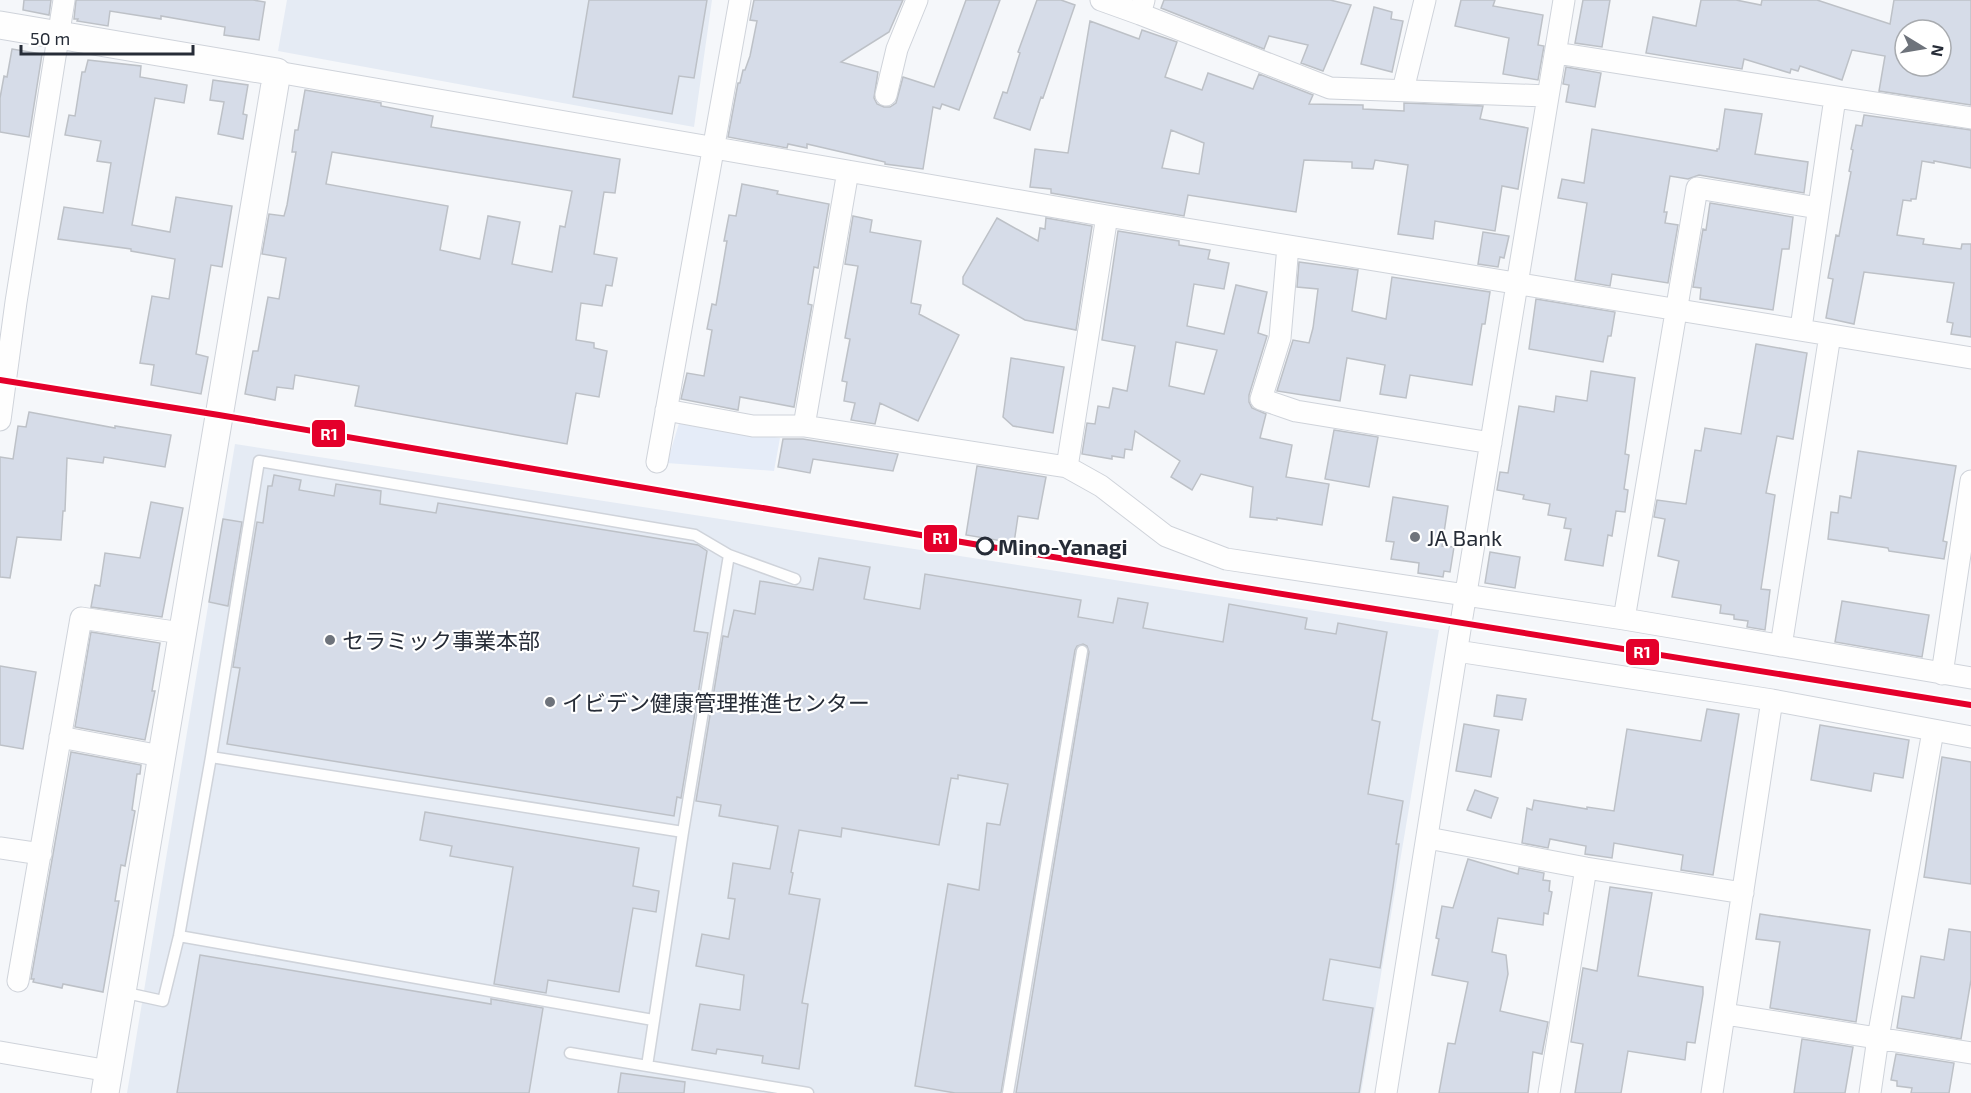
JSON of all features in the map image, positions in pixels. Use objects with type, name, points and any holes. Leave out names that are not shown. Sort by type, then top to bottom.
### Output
[{"type":"street","points":[[0,420],[16,302],[64,0]]},
{"type":"street","points":[[657,462],[740,0]]},
{"type":"street","points":[[886,95],[897,49],[917,0]]},
{"type":"street","points":[[1101,0],[1142,7],[1330,88],[1548,96]]},
{"type":"street","points":[[1403,90],[1425,0]]},
{"type":"street","points":[[1386,1093],[1564,0]]},
{"type":"street","points":[[0,24],[1107,216],[1801,328],[1830,335],[1971,358]]},
{"type":"street","points":[[1556,53],[1971,118]]},
{"type":"street","points":[[0,1052],[107,1082],[277,72]]},
{"type":"street","points":[[1801,328],[1835,98]]},
{"type":"street","points":[[804,426],[848,171]]},
{"type":"street","points":[[1624,619],[1697,188],[1818,208]]},
{"type":"street","points":[[1067,468],[1107,216]]},
{"type":"street","points":[[1288,246],[1280,339],[1261,399],[1296,411],[1491,443]]},
{"type":"street","points":[[1781,646],[1830,335]]},
{"type":"street","points":[[666,410],[753,426],[804,426],[1067,468],[1101,486],[1166,536],[1226,559],[1624,619],[1971,678]]},
{"type":"street","points":[[1942,674],[1971,481]]},
{"type":"street","points":[[18,981],[81,618],[181,633]]},
{"type":"street","points":[[1457,651],[1772,700],[1971,737]]},
{"type":"street","points":[[1712,1093],[1772,700]]},
{"type":"street","points":[[1870,1093],[1933,731]]},
{"type":"street","points":[[60,738],[161,756]]},
{"type":"street","points":[[1428,838],[1586,868],[1743,893]]},
{"type":"street","points":[[0,848],[41,854]]},
{"type":"street","points":[[1549,1093],[1586,868]]},
{"type":"street","points":[[1725,1014],[1971,1053]]},
{"type":"lane","points":[[122,992],[163,1001],[179,936],[211,757],[259,461],[695,535],[729,555],[795,579]]},
{"type":"lane","points":[[647,1066],[729,555]]},
{"type":"lane","points":[[1008,1093],[1082,651]]},
{"type":"lane","points":[[211,757],[683,832]]},
{"type":"lane","points":[[179,936],[653,1020]]},
{"type":"lane","points":[[570,1053],[808,1093]]},
{"type":"shaded area","points":[[287,0],[712,0],[694,127],[278,51]]},
{"type":"shaded area","points":[[680,420],[780,438],[774,471],[667,463]]},
{"type":"shaded area","points":[[235,444],[1439,630],[1361,1093],[127,1093]]},
{"type":"building","points":[[24,0],[51,0],[49,15],[23,10]]},
{"type":"building","points":[[76,0],[253,0],[265,2],[259,40],[224,35],[225,27],[161,16],[161,19],[110,11],[108,26],[77,21],[78,19],[74,19]]},
{"type":"building","points":[[589,0],[707,0],[694,78],[679,76],[672,114],[573,97]]},
{"type":"building","points":[[754,0],[903,0],[889,32],[841,62],[878,72],[874,98],[877,104],[890,107],[896,103],[903,77],[934,87],[966,0],[1000,0],[959,110],[942,104],[940,109],[933,107],[923,169],[885,164],[885,162],[807,144],[807,148],[788,144],[787,148],[728,137],[738,83],[740,83],[750,56],[757,21],[750,20]]},
{"type":"building","points":[[1037,0],[1061,0],[1075,5],[1030,130],[994,118],[1003,92],[1007,93],[1020,53],[1018,52]]},
{"type":"building","points":[[1164,0],[1330,0],[1351,5],[1323,71],[1301,63],[1308,45],[1269,36],[1264,49],[1161,8]]},
{"type":"building","points":[[1461,0],[1495,0],[1493,6],[1543,15],[1538,45],[1544,46],[1538,80],[1503,74],[1509,38],[1455,26]]},
{"type":"building","points":[[1583,0],[1610,0],[1602,47],[1575,43]]},
{"type":"building","points":[[1701,0],[1736,0],[1761,5],[1762,0],[1817,0],[1890,24],[1894,0],[1971,0],[1971,105],[1879,91],[1885,56],[1852,50],[1842,80],[1800,66],[1798,71],[1791,69],[1790,73],[1744,59],[1742,69],[1646,53],[1653,17],[1696,26]]},
{"type":"building","points":[[1374,7],[1392,12],[1391,19],[1403,21],[1392,72],[1361,64]]},
{"type":"building","points":[[1090,21],[1139,39],[1142,30],[1177,42],[1165,77],[1202,90],[1208,73],[1253,89],[1259,74],[1313,95],[1309,104],[1363,105],[1363,109],[1404,111],[1404,103],[1483,106],[1480,119],[1528,128],[1518,189],[1502,186],[1495,231],[1435,221],[1433,239],[1398,234],[1408,165],[1375,160],[1373,169],[1352,168],[1352,162],[1304,160],[1296,212],[1188,195],[1184,216],[1051,193],[1051,189],[1030,187],[1035,149],[1068,153]],"holes":[[[1171,130],[1204,143],[1199,174],[1162,168]]]},
{"type":"building","points":[[12,49],[42,54],[29,137],[0,132],[0,98],[4,76],[7,77]]},
{"type":"building","points":[[88,60],[141,66],[140,77],[187,85],[184,103],[155,98],[132,225],[170,232],[176,197],[232,206],[222,267],[211,265],[196,354],[208,357],[201,394],[151,385],[154,365],[140,363],[152,296],[169,299],[175,259],[131,251],[131,249],[58,239],[64,207],[103,213],[111,163],[97,161],[101,141],[65,135],[69,115],[75,116],[82,72],[85,72]]},
{"type":"building","points":[[1566,67],[1601,73],[1595,107],[1566,102],[1569,85],[1563,84]]},
{"type":"building","points":[[213,80],[248,85],[243,114],[247,115],[243,139],[218,134],[224,102],[210,100]]},
{"type":"building","points":[[305,90],[381,103],[381,106],[433,116],[431,127],[620,159],[615,193],[604,192],[594,254],[617,258],[612,286],[606,285],[602,306],[581,303],[576,340],[594,343],[594,348],[607,351],[599,397],[576,393],[567,444],[355,406],[359,386],[295,375],[293,389],[277,387],[275,400],[245,394],[253,351],[258,351],[268,297],[279,299],[286,258],[262,254],[269,214],[284,216],[296,152],[292,152],[295,130],[298,130]],"holes":[[[332,152],[572,191],[565,227],[560,226],[552,272],[512,264],[520,222],[488,216],[480,259],[440,250],[448,206],[326,184]]]},
{"type":"building","points":[[1725,109],[1762,114],[1755,154],[1808,162],[1804,193],[1699,175],[1688,179],[1670,176],[1664,212],[1667,212],[1665,223],[1678,225],[1668,283],[1612,274],[1610,286],[1575,280],[1587,203],[1558,198],[1562,179],[1584,183],[1592,129],[1717,151]]},
{"type":"building","points":[[1864,115],[1971,130],[1971,168],[1922,161],[1916,199],[1903,200],[1897,235],[1924,239],[1923,244],[1961,249],[1962,244],[1971,244],[1971,337],[1951,334],[1953,323],[1947,322],[1954,283],[1864,272],[1854,324],[1826,318],[1833,279],[1828,278],[1836,235],[1839,236],[1851,172],[1849,171],[1853,150],[1851,149],[1856,125],[1862,126]]},
{"type":"building","points":[[742,184],[778,191],[777,194],[829,204],[818,268],[814,267],[808,304],[812,305],[794,407],[740,397],[738,410],[681,399],[687,373],[704,376],[712,330],[707,329],[712,304],[716,305],[729,215],[736,216]]},
{"type":"building","points":[[1710,203],[1793,217],[1789,249],[1782,249],[1773,310],[1700,299],[1701,288],[1693,287]]},
{"type":"building","points":[[853,216],[872,220],[870,232],[921,241],[911,303],[921,305],[919,314],[959,335],[918,421],[880,403],[875,424],[851,420],[855,403],[844,401],[847,382],[842,381],[850,339],[845,338],[858,266],[845,264]]},
{"type":"building","points":[[997,218],[1038,241],[1040,228],[1045,229],[1046,218],[1092,226],[1076,330],[1025,320],[963,284],[963,277]]},
{"type":"building","points":[[1118,231],[1179,241],[1179,245],[1210,250],[1208,259],[1229,263],[1224,289],[1194,284],[1187,326],[1224,334],[1236,285],[1267,292],[1258,333],[1267,336],[1249,395],[1249,402],[1252,408],[1266,414],[1260,438],[1292,445],[1286,477],[1329,484],[1322,525],[1277,518],[1277,520],[1250,517],[1253,487],[1201,474],[1192,490],[1171,477],[1180,461],[1135,431],[1132,450],[1125,449],[1124,458],[1112,456],[1112,459],[1082,454],[1087,423],[1095,424],[1098,406],[1109,408],[1113,388],[1127,391],[1135,346],[1102,340]],"holes":[[[1176,342],[1217,350],[1204,394],[1169,386]]]},
{"type":"building","points":[[1483,232],[1509,236],[1504,258],[1500,257],[1498,267],[1478,264]]},
{"type":"building","points":[[1299,262],[1358,270],[1352,311],[1386,319],[1392,277],[1490,292],[1472,385],[1410,375],[1406,398],[1380,394],[1385,365],[1347,358],[1340,401],[1277,391],[1293,340],[1309,343],[1313,328],[1318,289],[1297,287]]},
{"type":"building","points":[[1536,299],[1615,312],[1603,362],[1529,349]]},
{"type":"building","points":[[1756,344],[1807,353],[1793,439],[1777,436],[1766,493],[1775,495],[1761,589],[1770,590],[1765,630],[1747,627],[1748,621],[1734,619],[1734,615],[1720,613],[1721,605],[1672,597],[1679,561],[1658,556],[1665,519],[1654,517],[1657,500],[1686,504],[1695,450],[1701,451],[1705,428],[1741,434]]},
{"type":"building","points":[[1011,358],[1064,367],[1053,433],[1013,426],[1003,417]]},
{"type":"building","points":[[1591,371],[1635,378],[1625,454],[1629,455],[1624,489],[1628,490],[1625,512],[1616,511],[1612,536],[1608,535],[1603,566],[1565,560],[1571,529],[1564,528],[1566,518],[1548,515],[1550,504],[1523,499],[1524,495],[1497,490],[1500,472],[1508,473],[1519,406],[1554,412],[1556,396],[1587,401]]},
{"type":"building","points":[[29,412],[115,428],[115,426],[171,435],[165,467],[104,457],[103,463],[67,458],[65,511],[63,511],[61,540],[17,537],[10,578],[0,577],[0,457],[13,459],[18,426],[26,427]]},
{"type":"building","points":[[1334,430],[1378,437],[1369,487],[1325,479]]},
{"type":"building","points":[[783,439],[803,439],[898,454],[893,471],[813,459],[810,473],[778,467]]},
{"type":"building","points":[[1858,451],[1956,466],[1943,541],[1947,542],[1944,559],[1828,539],[1831,512],[1838,513],[1840,496],[1851,498]]},
{"type":"building","points":[[977,466],[1046,477],[1038,519],[1018,516],[1014,543],[966,535]]},
{"type":"building","points":[[274,475],[301,480],[299,490],[334,496],[336,484],[381,491],[380,504],[436,513],[438,503],[698,545],[707,551],[694,631],[708,633],[681,798],[677,797],[674,816],[227,744],[240,668],[233,667],[257,522],[263,523],[268,486],[272,486]]},
{"type":"building","name":"JA Bank","points":[[1393,497],[1448,506],[1442,546],[1454,547],[1450,572],[1444,571],[1443,577],[1418,573],[1419,563],[1391,559],[1394,542],[1386,541]]},
{"type":"building","points":[[151,502],[183,508],[162,617],[91,607],[95,585],[100,586],[105,553],[140,558]]},
{"type":"building","points":[[223,519],[242,522],[228,606],[209,602]]},
{"type":"building","points":[[1490,552],[1520,557],[1515,588],[1485,583]]},
{"type":"building","points":[[819,558],[870,567],[864,599],[920,609],[925,574],[1081,600],[1078,617],[1113,623],[1118,598],[1148,603],[1143,628],[1223,642],[1229,604],[1307,618],[1305,629],[1336,634],[1338,623],[1387,632],[1372,720],[1380,722],[1368,794],[1403,801],[1396,844],[1399,844],[1380,968],[1330,959],[1323,1000],[1373,1008],[1359,1093],[1016,1093],[1089,652],[1087,646],[1083,644],[1077,646],[1075,650],[1001,1093],[955,1093],[915,1086],[948,884],[979,890],[987,823],[1000,825],[1008,784],[958,775],[958,779],[951,778],[939,845],[842,828],[841,837],[799,830],[789,894],[820,899],[802,1003],[808,1004],[799,1069],[762,1063],[763,1056],[717,1049],[716,1054],[692,1050],[700,1004],[740,1010],[744,975],[696,966],[702,934],[729,939],[735,899],[728,898],[733,863],[770,869],[778,826],[719,816],[721,805],[696,801],[723,636],[728,637],[734,610],[755,614],[760,581],[813,590]]},
{"type":"building","points":[[1842,601],[1929,615],[1922,657],[1835,642]]},
{"type":"building","points":[[91,632],[160,643],[152,691],[155,691],[145,740],[75,727]]},
{"type":"building","points":[[0,666],[36,672],[23,749],[0,745]]},
{"type":"building","points":[[1497,695],[1526,699],[1522,720],[1494,716]]},
{"type":"building","points":[[1707,709],[1739,714],[1713,875],[1681,870],[1683,855],[1614,843],[1612,858],[1585,854],[1586,846],[1550,839],[1548,848],[1522,843],[1527,808],[1532,810],[1534,800],[1614,811],[1627,729],[1701,741]]},
{"type":"building","points":[[1464,724],[1499,730],[1491,777],[1456,771]]},
{"type":"building","points":[[1820,725],[1909,740],[1903,778],[1874,773],[1871,791],[1811,780]]},
{"type":"building","points":[[71,752],[141,765],[140,774],[137,774],[132,810],[135,811],[125,866],[121,865],[115,901],[119,901],[103,992],[63,984],[62,988],[33,982],[34,979],[31,979]]},
{"type":"building","points":[[1942,757],[1971,762],[1971,884],[1924,877]]},
{"type":"building","points":[[1475,790],[1498,798],[1491,818],[1467,810]]},
{"type":"building","points":[[425,812],[639,848],[633,886],[659,891],[656,912],[633,908],[619,992],[548,980],[546,993],[494,984],[513,867],[450,856],[452,846],[420,840]]},
{"type":"building","points":[[1468,859],[1518,874],[1519,868],[1544,873],[1543,880],[1550,881],[1549,891],[1552,892],[1548,914],[1544,913],[1543,925],[1498,918],[1492,952],[1506,955],[1508,974],[1500,1011],[1548,1022],[1542,1054],[1533,1052],[1528,1093],[1439,1093],[1448,1043],[1455,1044],[1468,982],[1432,975],[1439,939],[1436,938],[1442,906],[1453,908]]},
{"type":"building","points":[[1610,887],[1652,893],[1638,976],[1703,987],[1695,1043],[1687,1042],[1685,1060],[1628,1051],[1621,1093],[1575,1093],[1583,1044],[1571,1042],[1583,968],[1597,971]]},
{"type":"building","points":[[1760,914],[1870,930],[1856,1022],[1770,1008],[1780,942],[1756,939]]},
{"type":"building","points":[[1949,929],[1971,932],[1971,980],[1961,1039],[1897,1028],[1902,996],[1914,998],[1921,956],[1944,960]]},
{"type":"building","points":[[200,955],[491,1004],[491,999],[543,1008],[529,1093],[177,1093]]},
{"type":"building","points":[[1802,1039],[1853,1047],[1845,1093],[1794,1093]]},
{"type":"building","points":[[1896,1054],[1954,1063],[1949,1093],[1911,1093],[1912,1088],[1897,1086],[1897,1081],[1891,1080]]},
{"type":"building","points":[[621,1073],[685,1082],[684,1093],[618,1093]]},
{"type":"transit line","name":"R1","points":[[0,380],[219,415],[985,546],[1971,705]]},
{"type":"place","name":"JA Bank","points":[[1415,537]]},
{"type":"place","name":"Mino-Yanagi","points":[[985,546]]},
{"type":"place","name":"セラミック事業本部","points":[[330,640]]},
{"type":"place","name":"イビデン健康管理推進センター","points":[[550,702]]}]
